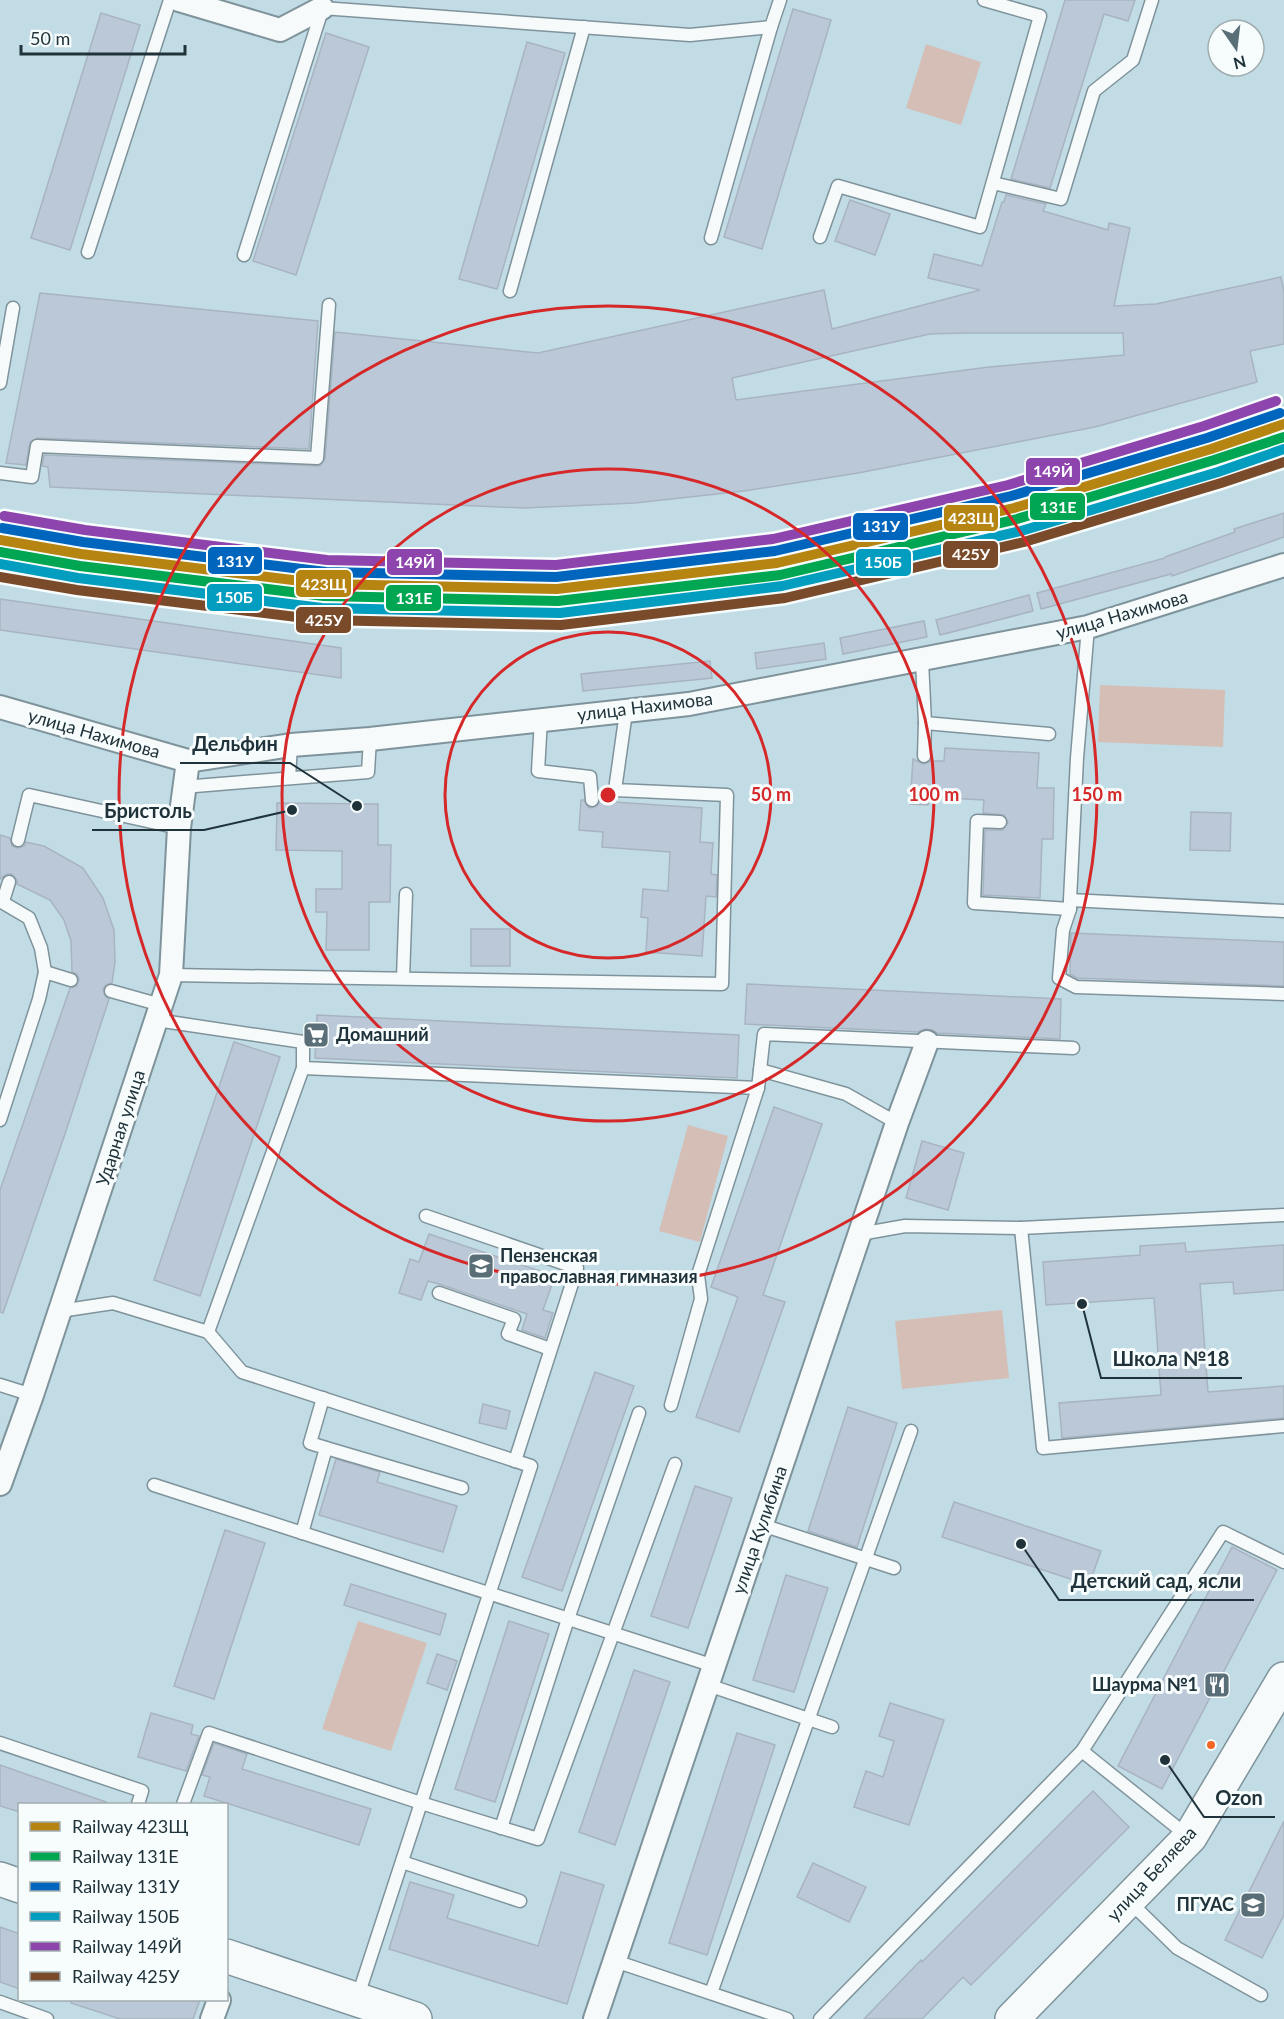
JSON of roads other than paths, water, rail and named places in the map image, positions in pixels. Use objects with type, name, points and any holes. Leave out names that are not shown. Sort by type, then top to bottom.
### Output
[{"type":"main road","name":"улица Беляева","points":[[1012,2019],[1190,1838],[1284,1680]]},
{"type":"main road","points":[[0,1879],[18,1885]]},
{"type":"main road","points":[[229,1963],[357,1999],[415,2019]]},
{"type":"street","points":[[179,0],[280,30],[324,4]]},
{"type":"street","name":"улица Нахимова","points":[[0,707],[188,761],[291,745],[370,739],[689,704],[922,661],[1088,627],[1284,565]]},
{"type":"street","name":"Ударная улица","points":[[0,1484],[32,1395],[171,975],[178,828],[188,761]]},
{"type":"street","name":"улица Кулибина","points":[[595,2019],[897,1123],[927,1042]]},
{"type":"street","points":[[212,2019],[219,2001]]},
{"type":"lane","points":[[88,252],[170,0]]},
{"type":"lane","points":[[711,237],[780,0]]},
{"type":"lane","points":[[820,237],[838,186],[980,227],[1040,16],[984,0]]},
{"type":"lane","points":[[993,183],[1060,199],[1094,91],[1133,60],[1152,0]]},
{"type":"lane","points":[[244,255],[324,4],[690,35],[771,27]]},
{"type":"lane","points":[[510,291],[584,27]]},
{"type":"lane","points":[[0,472],[32,477],[37,446],[317,458],[329,305]]},
{"type":"lane","points":[[0,383],[13,308]]},
{"type":"lane","points":[[1088,627],[1077,758],[1070,905],[1063,930],[1059,978],[1076,987],[1284,994]]},
{"type":"lane","points":[[922,661],[924,756]]},
{"type":"lane","points":[[171,975],[722,984],[727,795],[615,790],[626,712]]},
{"type":"lane","points":[[541,719],[537,771],[590,777],[592,800]]},
{"type":"lane","points":[[925,723],[1049,734]]},
{"type":"lane","points":[[183,787],[368,772],[370,739]]},
{"type":"lane","points":[[289,778],[291,745]]},
{"type":"lane","points":[[18,840],[29,795],[178,828]]},
{"type":"lane","points":[[1000,822],[977,821],[974,903],[1284,911]]},
{"type":"lane","points":[[0,1119],[39,999],[45,972],[41,948],[29,918],[2,901],[9,882]]},
{"type":"lane","points":[[403,978],[406,894]]},
{"type":"lane","points":[[45,972],[71,980]]},
{"type":"lane","points":[[111,991],[159,1013],[303,1042],[303,1068],[208,1332]]},
{"type":"lane","points":[[671,1405],[700,1299],[698,1275],[758,1089],[764,1034],[1073,1048]]},
{"type":"lane","points":[[303,1068],[758,1089]]},
{"type":"lane","points":[[760,1070],[846,1094],[897,1123]]},
{"type":"lane","points":[[860,1234],[905,1226],[1021,1228],[1284,1215]]},
{"type":"lane","points":[[426,1216],[577,1268],[515,1461]]},
{"type":"lane","points":[[1021,1228],[1043,1448],[1284,1426]]},
{"type":"lane","points":[[438,1293],[514,1319],[508,1334],[550,1349]]},
{"type":"lane","points":[[60,1311],[113,1303],[208,1332],[242,1372],[531,1466],[357,1999]]},
{"type":"lane","points":[[0,1385],[32,1395]]},
{"type":"lane","points":[[323,1398],[310,1443],[462,1488]]},
{"type":"lane","points":[[501,1828],[568,1619],[639,1413]]},
{"type":"lane","points":[[711,1993],[911,1431]]},
{"type":"lane","points":[[302,1533],[326,1448]]},
{"type":"lane","points":[[183,1803],[209,1733],[538,1839],[675,1464]]},
{"type":"lane","points":[[154,1485],[614,1634],[808,1719],[832,1727]]},
{"type":"lane","points":[[762,1525],[894,1568]]},
{"type":"lane","points":[[820,2019],[1083,1751],[1223,1532],[1284,1562]]},
{"type":"lane","points":[[0,1743],[142,1791],[138,1803]]},
{"type":"lane","points":[[1083,1751],[1190,1838]]},
{"type":"lane","points":[[402,1862],[520,1901]]},
{"type":"lane","points":[[1129,1901],[1177,1948],[1261,1995]]},
{"type":"lane","points":[[615,1961],[787,2019]]},
{"type":"lane","points":[[0,2002],[47,2019]]},
{"type":"rail line","name":"149Й","points":[[4,516],[85,530],[327,560],[556,565],[773,539],[1008,485],[1204,426],[1276,401]]},
{"type":"rail line","name":"131У","points":[[2,528],[83,542],[326,572],[556,577],[775,551],[1011,496],[1207,438],[1280,413]]},
{"type":"rail line","name":"423Щ","points":[[0,540],[81,554],[325,584],[557,589],[777,563],[1014,508],[1211,449],[1284,424]]},
{"type":"rail line","name":"131Е","points":[[0,552],[80,566],[324,596],[558,601],[780,575],[1017,519],[1284,437]]},
{"type":"rail line","name":"150Б","points":[[0,564],[78,578],[322,608],[560,613],[782,586],[1021,531],[1218,472],[1284,449]]},
{"type":"rail line","name":"425У","points":[[0,577],[77,590],[321,620],[561,625],[785,598],[1024,542],[1284,462]]},
{"type":"place","name":"Дельфин","points":[[357,806]]},
{"type":"place","name":"Бристоль","points":[[292,810]]},
{"type":"place","name":"Домашний","points":[[316,1035]]},
{"type":"place","name":"Пензенская православная гимназия","points":[[481,1266]]},
{"type":"place","name":"Школа №18","points":[[1082,1304]]},
{"type":"place","name":"Детский сад, ясли","points":[[1021,1544]]},
{"type":"place","name":"Шаурма №1","points":[[1217,1685]]},
{"type":"place","name":"Ozon","points":[[1165,1760]]},
{"type":"place","name":"ПГУАС","points":[[1253,1905]]}]
